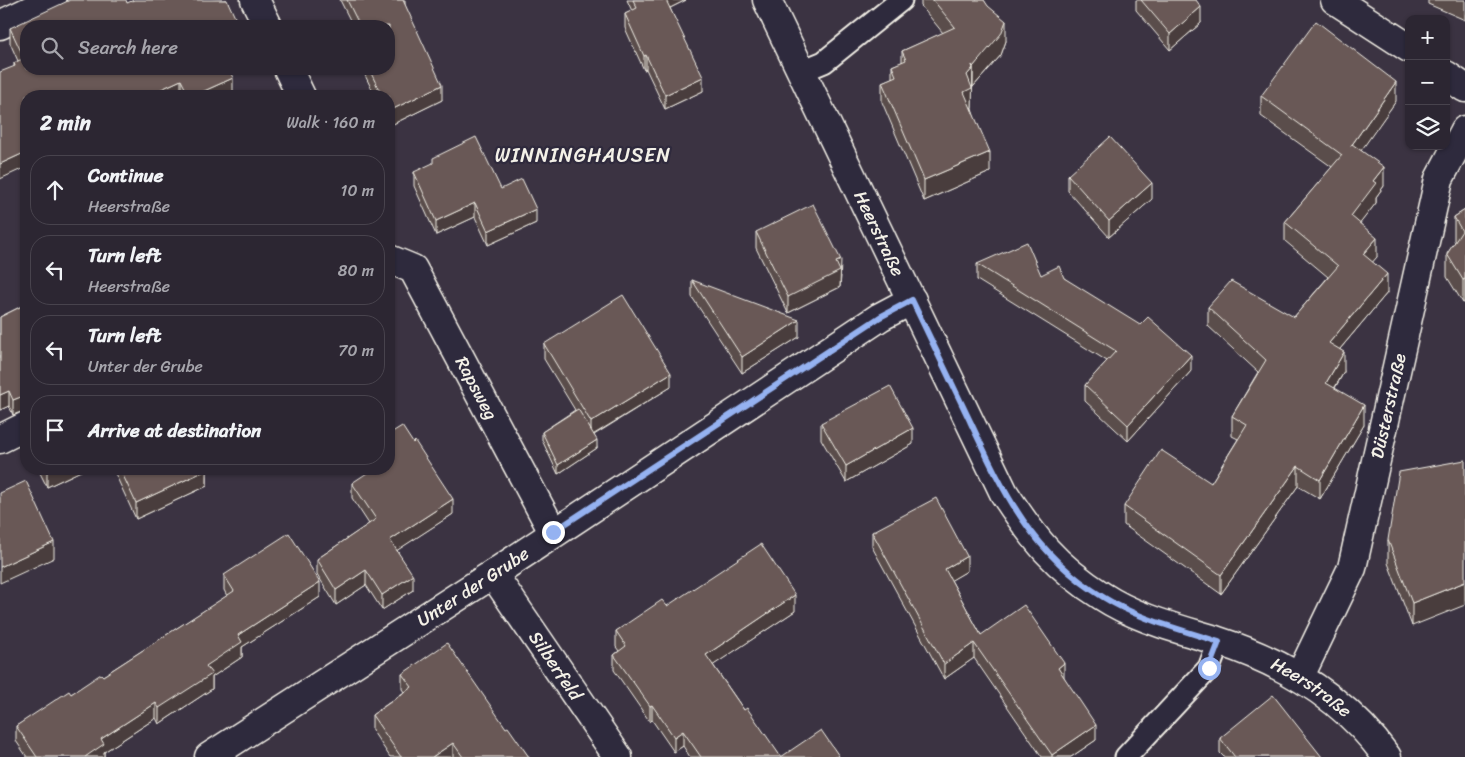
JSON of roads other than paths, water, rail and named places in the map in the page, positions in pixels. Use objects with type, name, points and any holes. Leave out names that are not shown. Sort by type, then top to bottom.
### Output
[{"type":"street","points":[[0,25],[52,0]]},
{"type":"street","points":[[255,0],[265,20]]},
{"type":"street","name":"Heerstraße","points":[[767,0],[1004,493],[1031,534],[1064,569],[1104,598],[1155,621],[1247,652],[1300,676],[1341,705],[1376,742],[1387,757]]},
{"type":"street","points":[[1335,0],[1405,45]]},
{"type":"street","points":[[291,75],[298,90]]},
{"type":"street","points":[[1450,77],[1465,88]]},
{"type":"street","name":"Düsterstraße","points":[[1300,676],[1352,568],[1439,179],[1465,130]]},
{"type":"street","name":"Rapsweg","points":[[395,262],[413,269],[553,532]]},
{"type":"street","name":"Unter der Grube","points":[[209,757],[493,574],[553,532],[880,317],[912,300]]},
{"type":"street","points":[[0,439],[20,429]]},
{"type":"street","name":"Silberfeld","points":[[493,574],[618,757]]},
{"type":"lane","points":[[802,72],[824,62],[901,0]]},
{"type":"lane","points":[[1126,757],[1209,668],[1219,642]]},
{"type":"district","name":"WINNINGHAUSEN","points":[[583,155]]}]
